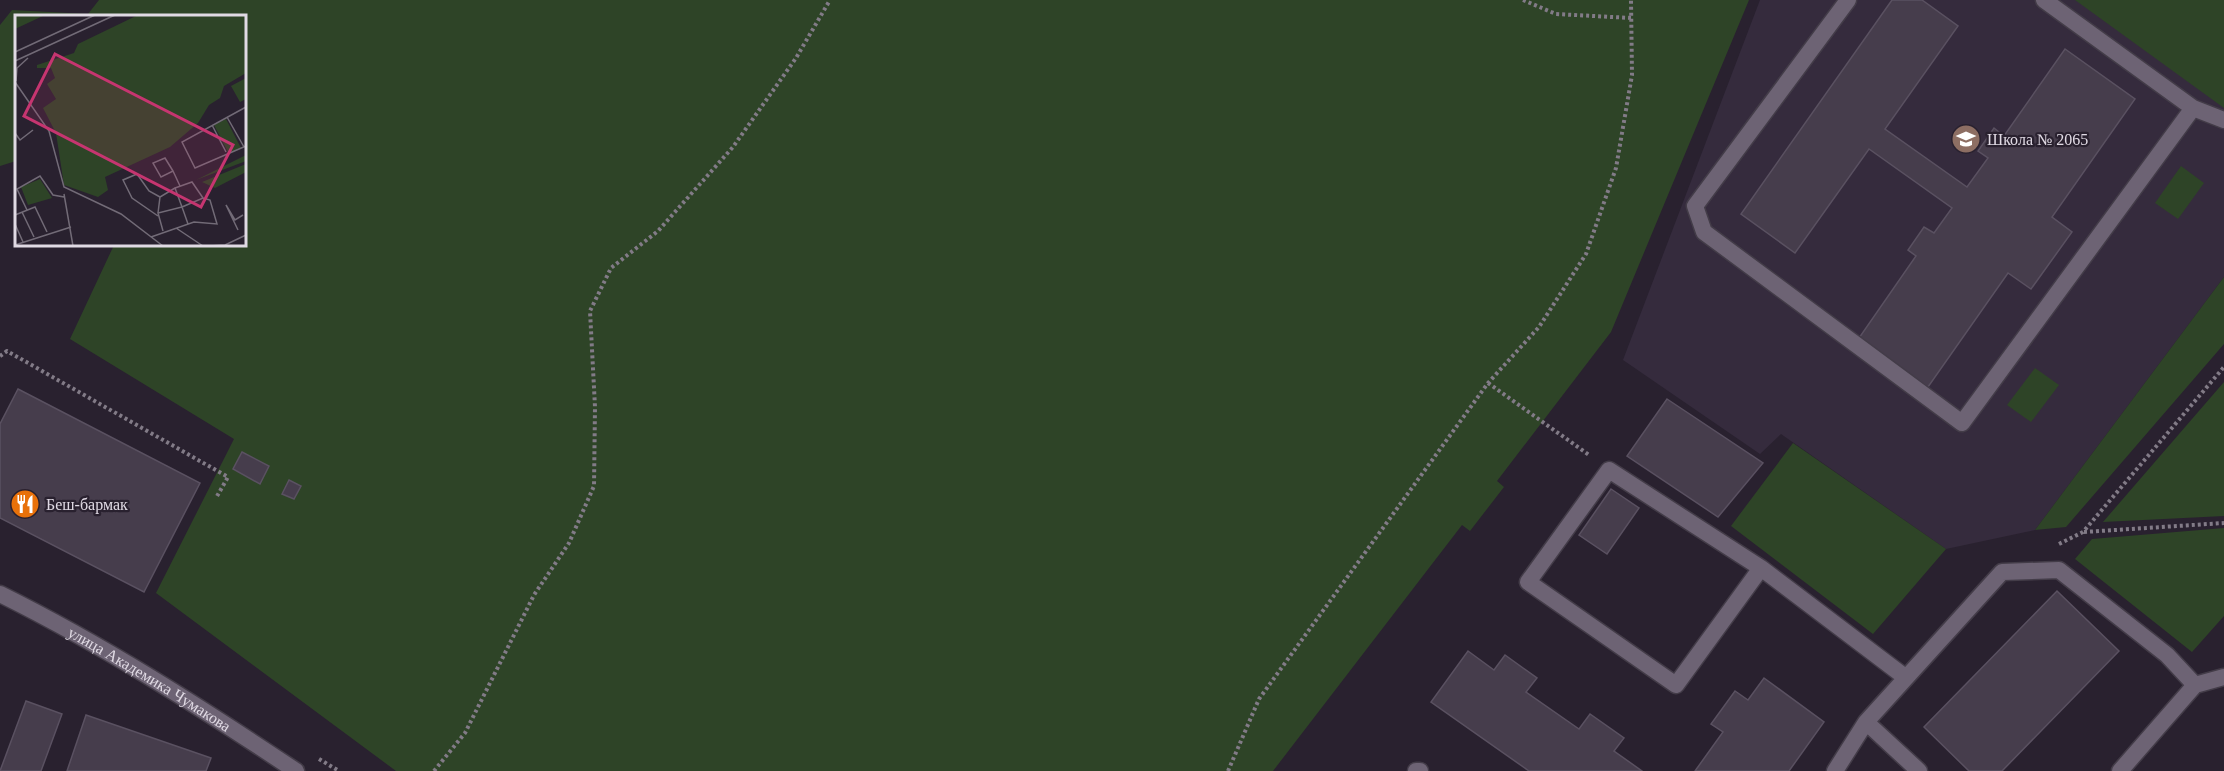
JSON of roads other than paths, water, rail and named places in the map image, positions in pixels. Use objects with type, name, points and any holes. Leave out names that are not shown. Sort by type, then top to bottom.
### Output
[{"type":"street","points":[[1848,0],[1695,206],[1704,232],[1962,423],[2193,108]]},
{"type":"street","points":[[2044,0],[2193,108],[2224,120]]},
{"type":"street","points":[[1761,568],[1676,685],[1528,582],[1609,470],[1761,568],[1905,677]]},
{"type":"street","points":[[1835,771],[1866,722],[2002,572],[2059,570],[2167,655],[2195,685]]},
{"type":"street","name":"улица Академика Чумакова","points":[[0,594],[71,629],[214,716],[296,771]]},
{"type":"street","points":[[2120,771],[2195,685],[2224,677]]},
{"type":"street","points":[[1866,722],[1919,771]]},
{"type":"place","name":"Школа № 2065","points":[[1966,139]]},
{"type":"place","name":"Беш-бармак","points":[[25,504]]}]
